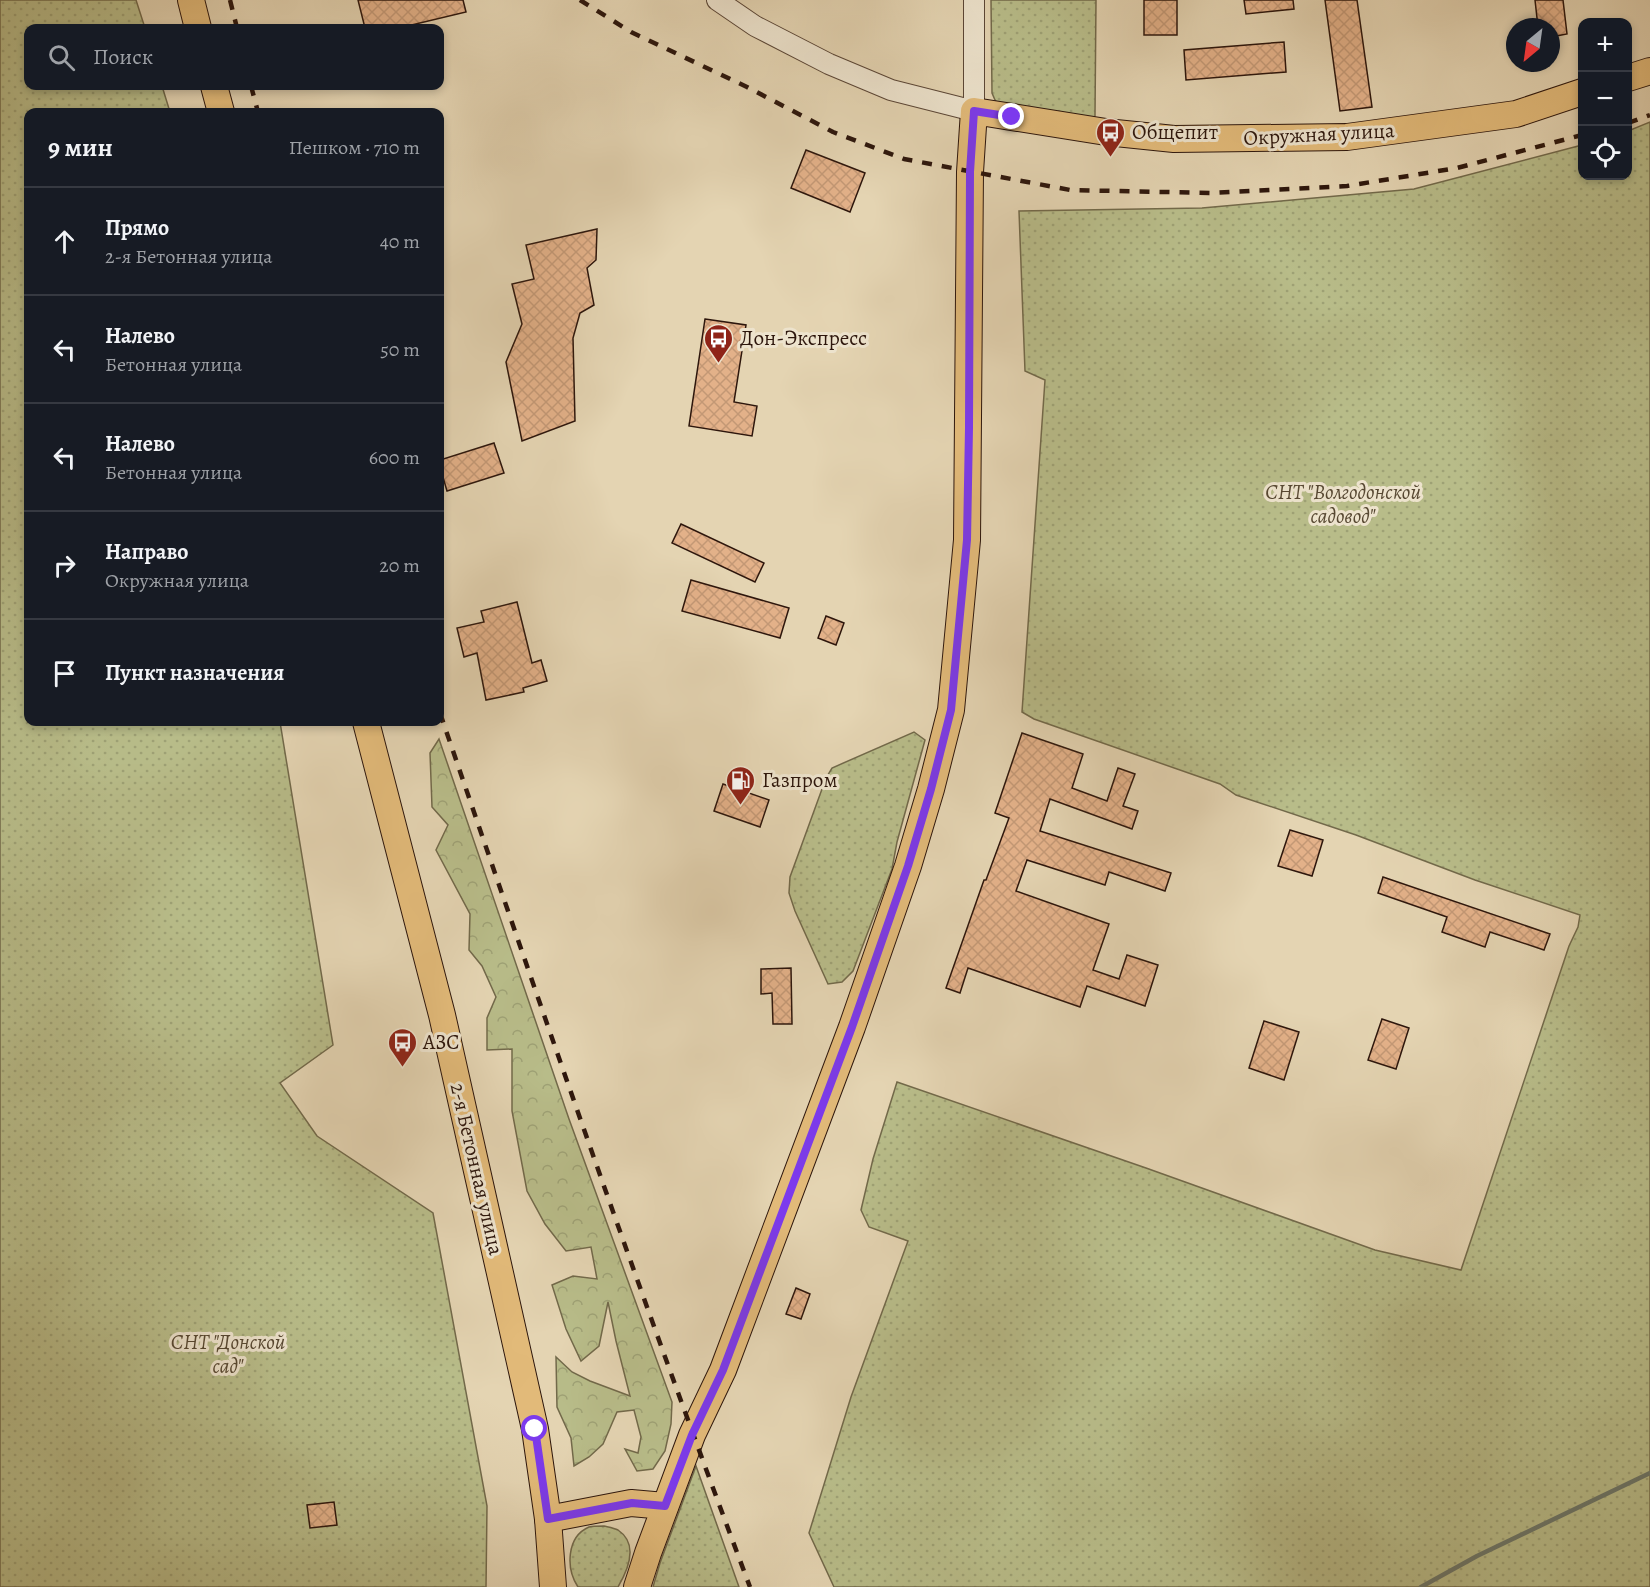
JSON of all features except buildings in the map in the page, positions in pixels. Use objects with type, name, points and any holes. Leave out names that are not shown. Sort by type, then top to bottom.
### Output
[{"type":"main road","points":[[191,0],[197,24]]},
{"type":"main road","points":[[1632,77],[1650,71]]},
{"type":"main road","points":[[215,90],[220,108]]},
{"type":"main road","name":"Окружная улица","points":[[974,111],[1106,132],[1174,139],[1347,137],[1516,114],[1578,93]]},
{"type":"main road","points":[[637,1587],[692,1435],[723,1370],[852,1027],[908,866],[951,710],[967,540],[970,172],[974,111]]},
{"type":"main road","name":"2-я Бетонная улица","points":[[367,726],[445,1026],[535,1429],[548,1519],[553,1587]]},
{"type":"main road","points":[[548,1519],[632,1503],[665,1506]]},
{"type":"street","name":"Окружная улица","points":[[717,0],[755,26],[829,64],[891,90],[974,111]]},
{"type":"street","points":[[974,0],[974,111]]},
{"type":"green space","name":"СНТ \"Донской сад\"","points":[[0,0],[136,0],[144,24],[24,24],[24,90],[163,90],[169,108],[24,108],[24,726],[281,726],[333,1045],[280,1083],[317,1136],[433,1213],[487,1506],[486,1587],[0,1587]]},
{"type":"green space","points":[[991,0],[1096,0],[1095,116],[1092,121],[1000,107],[992,93]]},
{"type":"green space","name":"СНТ \"Волгодонской садовод\"","points":[[1650,122],[1650,1587],[834,1587],[809,1533],[851,1397],[908,1241],[869,1227],[861,1210],[873,1159],[897,1082],[1375,1250],[1461,1270],[1569,946],[1578,927],[1580,915],[1236,795],[1220,784],[1034,719],[1022,712],[1045,380],[1025,371],[1019,211],[1202,208],[1414,189],[1578,146],[1578,180],[1632,180],[1632,129]]},
{"type":"green space","points":[[914,732],[925,740],[897,842],[892,869],[853,971],[842,982],[828,984],[795,911],[789,893],[790,877],[826,778],[832,768]]},
{"type":"green space","points":[[439,739],[569,1119],[672,1402],[671,1424],[665,1451],[653,1469],[637,1471],[625,1449],[638,1453],[641,1437],[634,1410],[617,1412],[603,1444],[589,1457],[574,1466],[571,1438],[557,1407],[556,1357],[572,1372],[630,1396],[608,1302],[599,1346],[581,1361],[566,1329],[552,1285],[573,1276],[597,1279],[591,1247],[566,1251],[545,1224],[527,1191],[512,1111],[512,1049],[487,1050],[487,1018],[496,997],[482,966],[469,950],[470,914],[436,850],[448,825],[432,807],[430,753]]},
{"type":"green space","points":[[696,1466],[739,1587],[653,1587],[660,1563]]},
{"type":"green space","points":[[604,1526],[618,1530],[628,1542],[630,1557],[625,1573],[618,1587],[578,1587],[571,1571],[572,1546],[581,1532],[589,1527]]},
{"type":"waterway","points":[[1421,1587],[1477,1556],[1650,1473]]},
{"type":"railway","points":[[230,0],[236,24]]},
{"type":"railway","points":[[580,0],[631,32],[747,87],[833,132],[904,159],[1070,190],[1211,193],[1347,186],[1457,168],[1578,136]]},
{"type":"railway","points":[[252,90],[257,108]]},
{"type":"railway","points":[[1632,122],[1650,115]]},
{"type":"railway","points":[[444,725],[630,1260],[750,1587]]},
{"type":"place","name":"Общепит","points":[[1111,158]]},
{"type":"place","name":"Дон-Экспресс","points":[[719,364]]},
{"type":"place","name":"Газпром","points":[[741,806]]},
{"type":"place","name":"АЗС","points":[[402,1068]]},
{"type":"route","points":[[535,1429],[548,1519],[632,1503],[665,1506],[692,1435],[723,1370],[852,1027],[908,866],[951,710],[967,540],[970,172],[974,111],[1012,117]]}]
